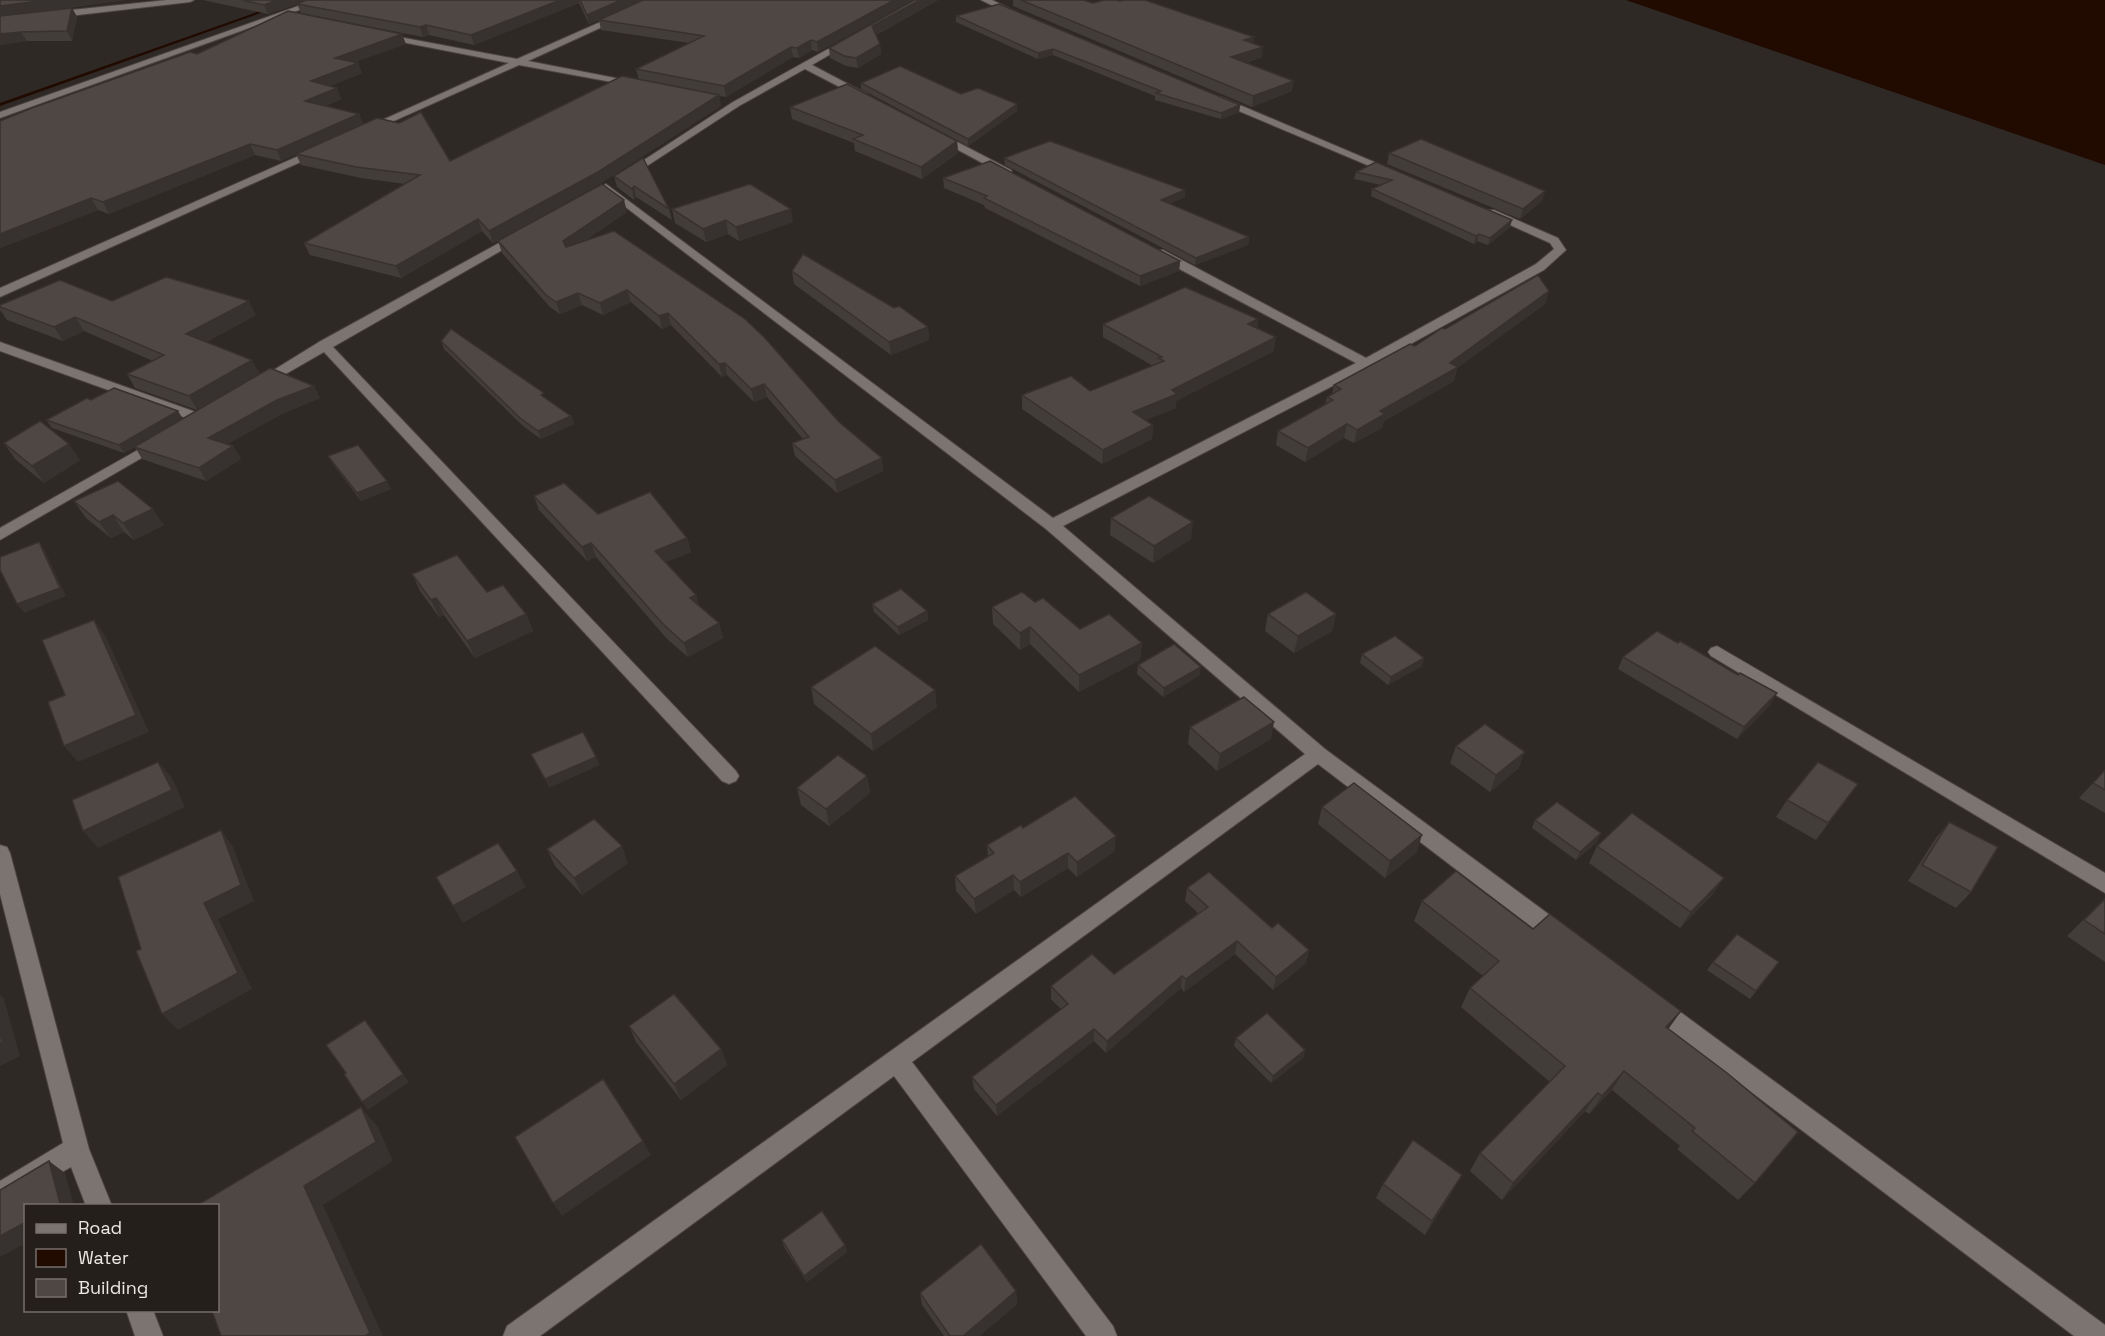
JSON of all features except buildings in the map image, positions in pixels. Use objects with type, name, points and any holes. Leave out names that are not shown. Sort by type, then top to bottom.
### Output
[{"type":"street","points":[[46,16],[190,0]]},
{"type":"street","points":[[0,115],[323,0]]},
{"type":"street","points":[[355,134],[657,0]]},
{"type":"street","points":[[985,0],[1028,18]]},
{"type":"street","points":[[282,14],[306,19]]},
{"type":"street","points":[[864,32],[730,103],[601,190],[1052,525],[1318,754],[1584,953]]},
{"type":"street","points":[[376,33],[644,86]]},
{"type":"street","points":[[804,65],[879,104]]},
{"type":"street","points":[[1209,96],[1404,177]]},
{"type":"street","points":[[921,127],[1016,177]]},
{"type":"street","points":[[0,293],[333,144]]},
{"type":"street","points":[[1052,525],[1366,363],[1540,267],[1560,250],[1554,241],[1480,208]]},
{"type":"street","points":[[247,390],[533,228]]},
{"type":"street","points":[[1143,245],[1366,363]]},
{"type":"street","points":[[324,345],[729,776]]},
{"type":"street","points":[[0,346],[199,418]]},
{"type":"street","points":[[0,535],[169,436]]},
{"type":"street","points":[[1717,652],[2105,884]]},
{"type":"street","points":[[518,1336],[1318,754]]},
{"type":"street","points":[[0,853],[77,1149],[98,1204]]},
{"type":"street","points":[[1641,995],[2097,1336]]},
{"type":"street","points":[[896,1060],[1103,1336]]},
{"type":"street","points":[[0,1195],[77,1149]]},
{"type":"street","points":[[139,1312],[149,1336]]},
{"type":"water","points":[[291,0],[297,0],[0,106],[0,103]]},
{"type":"water","points":[[1626,0],[2105,0],[2105,165]]}]
